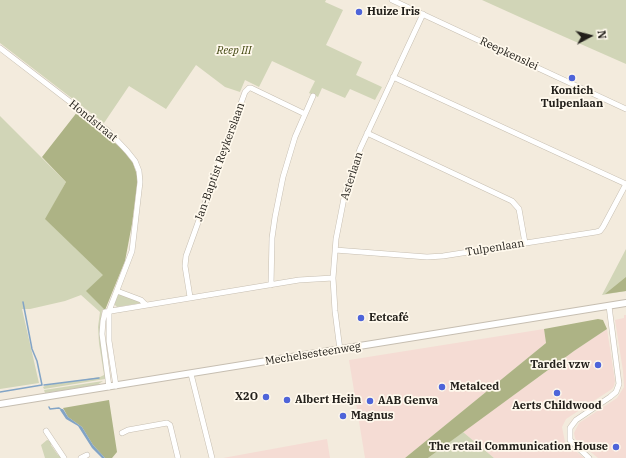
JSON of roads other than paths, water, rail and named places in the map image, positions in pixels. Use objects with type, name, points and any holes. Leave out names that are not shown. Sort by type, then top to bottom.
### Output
[{"type":"main road","name":"Mechelsesteenweg","points":[[0,404],[626,303]]},
{"type":"street","name":"Reepkenslei","points":[[392,0],[626,109]]},
{"type":"street","name":"Asterlaan","points":[[340,350],[335,311],[334,278],[338,226],[345,193],[355,161],[423,14]]},
{"type":"street","name":"Hondstraat","points":[[0,48],[108,131],[127,151],[138,168],[140,182],[132,251],[109,311],[112,386]]},
{"type":"street","points":[[393,77],[626,184]]},
{"type":"street","name":"Jan-Baptist Reykerslaan","points":[[190,298],[185,266],[186,256],[245,92],[251,88],[305,114]]},
{"type":"street","points":[[271,285],[272,238],[278,198],[287,161],[313,96]]},
{"type":"street","points":[[368,133],[512,201],[519,209],[525,243]]},
{"type":"street","name":"Tulpenlaan","points":[[335,250],[435,257],[600,231],[626,184]]},
{"type":"street","points":[[109,311],[305,279],[334,278]]},
{"type":"street","points":[[117,291],[141,300],[146,305]]},
{"type":"street","points":[[589,458],[570,440],[570,428],[576,420],[616,392],[619,384],[609,306]]},
{"type":"street","points":[[191,374],[212,458]]},
{"type":"street","points":[[122,433],[128,430],[167,423],[170,425],[178,458]]},
{"type":"street","points":[[46,431],[64,458]]},
{"type":"street","points":[[81,458],[87,455]]},
{"type":"water","points":[[63,409],[68,417],[82,427],[93,445],[105,458],[102,458],[92,448],[78,426],[66,419],[60,410]]},
{"type":"waterway","points":[[23,302],[32,349],[37,361],[42,385]]},
{"type":"waterway","points":[[44,385],[99,378]]},
{"type":"waterway","points":[[0,392],[42,385]]},
{"type":"waterway","points":[[49,407],[50,409],[59,408],[62,410]]},
{"type":"place","name":"Huize Iris","points":[[359,12]]},
{"type":"place","name":"Kontich Tulpenlaan","points":[[572,78]]},
{"type":"place","name":"Eetcafé","points":[[361,318]]},
{"type":"place","name":"Tardel vzw","points":[[598,365]]},
{"type":"place","name":"Metalced","points":[[442,387]]},
{"type":"place","name":"Aerts Childwood","points":[[557,393]]},
{"type":"place","name":"X2O","points":[[266,397]]},
{"type":"place","name":"Albert Heijn","points":[[287,400]]},
{"type":"place","name":"AAB Genva","points":[[370,401]]},
{"type":"place","name":"Magnus","points":[[343,416]]},
{"type":"place","name":"The retail Communication House","points":[[616,447]]},
{"type":"park label","name":"Reep III","points":[[234,51]]}]
